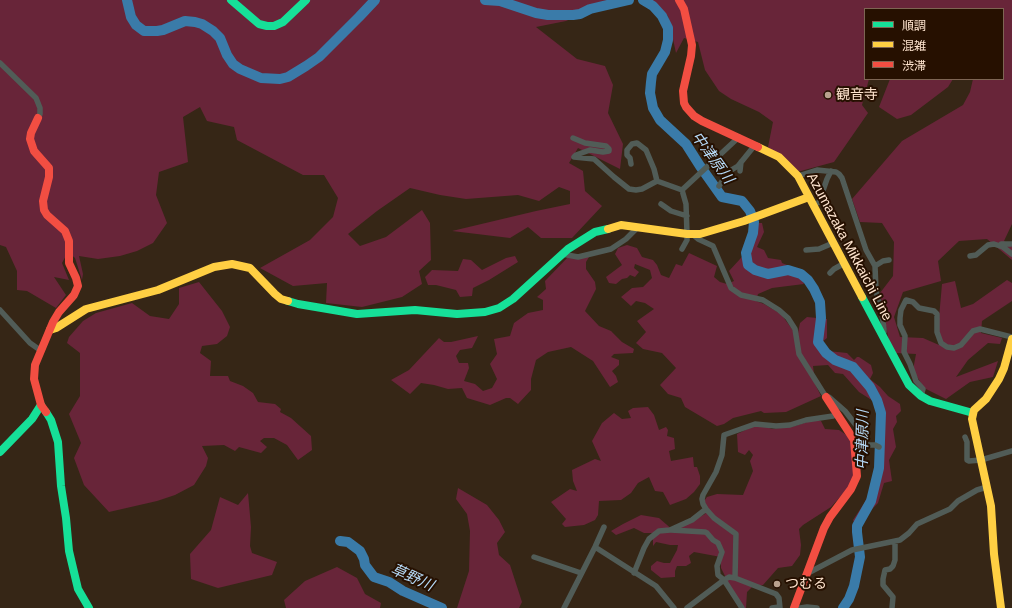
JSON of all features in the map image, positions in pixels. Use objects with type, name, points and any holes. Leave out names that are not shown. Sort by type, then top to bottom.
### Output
[{"type":"street","points":[[231,0],[260,24],[267,26],[274,26],[283,22],[306,0]]},
{"type":"street","name":"Azumazaka Mikkaichi Line","points":[[679,0],[684,9],[692,45],[683,91],[684,103],[690,112],[702,121],[738,136],[779,158],[798,176],[843,264],[909,385],[921,396],[930,401],[973,413]]},
{"type":"street","points":[[0,63],[36,98],[40,108],[40,114],[31,133],[30,139],[34,151],[49,168],[49,177],[43,201],[44,210],[68,236],[69,262],[78,286],[74,295],[56,317],[40,350],[33,374],[41,405],[51,420],[58,442],[61,486],[69,551],[75,580],[88,608]]},
{"type":"street","points":[[682,190],[738,136]]},
{"type":"street","points":[[573,138],[586,143],[606,146],[609,151],[603,152],[590,150],[574,157],[594,159],[629,189],[642,189],[657,181],[682,190]]},
{"type":"street","points":[[631,164],[630,158],[627,155],[627,150],[632,144],[637,143],[646,150],[657,181]]},
{"type":"street","points":[[719,186],[728,172],[734,169],[742,161],[755,145]]},
{"type":"street","points":[[740,172],[742,161]]},
{"type":"street","points":[[798,176],[817,170],[831,171],[840,174],[866,250],[875,266],[876,290],[881,306],[884,329],[884,332],[881,335]]},
{"type":"street","points":[[813,205],[819,202],[831,171]]},
{"type":"street","points":[[682,190],[686,204],[689,234],[682,249]]},
{"type":"street","points":[[50,330],[56,328],[86,309],[158,290],[223,264],[232,264],[250,268],[278,296],[298,304],[361,314],[415,310],[457,314],[485,312],[499,308],[513,299],[562,254],[576,243],[595,232],[621,226],[689,234],[709,232],[809,197]]},
{"type":"street","points":[[661,204],[671,211],[687,216]]},
{"type":"street","points":[[562,254],[578,256],[611,249],[637,228]]},
{"type":"street","points":[[689,234],[713,246],[731,288],[741,295],[763,300],[779,310],[788,318],[795,329],[799,354],[854,440],[857,476],[851,489],[830,517],[807,571],[794,608]]},
{"type":"street","points":[[806,250],[819,249],[833,243]]},
{"type":"street","points":[[970,256],[976,255],[988,246],[994,244],[1012,254]]},
{"type":"street","points":[[1000,246],[1001,244],[1012,244]]},
{"type":"street","points":[[875,266],[883,261],[889,260]]},
{"type":"street","points":[[830,273],[843,264]]},
{"type":"street","points":[[921,396],[922,389],[916,381],[904,352],[905,336],[900,325],[900,318],[901,310],[906,300],[913,302],[919,308],[934,311],[937,314],[937,332],[941,343],[947,347],[954,348],[961,344],[973,331],[980,329],[1012,338],[1004,368],[986,399],[973,413],[972,419],[991,506],[994,554],[1001,608]]},
{"type":"street","points":[[0,310],[30,343],[40,350]]},
{"type":"street","points":[[826,397],[829,397],[845,411],[859,429],[864,443],[878,447]]},
{"type":"street","points":[[0,452],[32,419],[41,405]]},
{"type":"street","points":[[735,578],[736,534],[714,518],[703,504],[703,495],[716,472],[722,455],[724,435],[755,424],[776,426],[790,425],[806,420],[833,416],[837,414]]},
{"type":"street","points":[[965,437],[967,442],[967,460],[970,461],[981,460],[1012,451]]},
{"type":"street","points":[[807,571],[810,572],[852,550],[895,542],[906,536],[917,524],[950,510],[958,501],[977,490],[987,487]]},
{"type":"street","points":[[670,530],[692,520],[706,509]]},
{"type":"street","points":[[564,608],[595,548],[604,527]]},
{"type":"street","points":[[634,572],[649,539],[659,531],[670,530],[705,532],[712,540],[718,543],[722,552],[717,566],[718,575],[724,580],[742,608]]},
{"type":"street","points":[[892,608],[893,597],[883,585],[883,579],[885,570],[890,569],[893,566],[895,560],[895,542]]},
{"type":"street","points":[[595,548],[656,586],[674,608]]},
{"type":"street","points":[[534,557],[581,573]]},
{"type":"street","points":[[687,608],[729,577],[776,594],[779,598],[779,607],[772,608]]},
{"type":"street","points":[[800,608],[817,608]]},
{"type":"shaded area","points":[[0,0],[618,0],[607,2],[566,21],[536,27],[577,59],[605,66],[613,85],[608,113],[623,144],[620,169],[578,148],[569,163],[583,171],[585,191],[602,206],[572,238],[541,238],[528,227],[510,238],[452,231],[570,204],[570,191],[559,187],[539,201],[518,195],[466,199],[410,188],[348,234],[360,246],[386,237],[422,210],[430,223],[431,260],[419,271],[422,284],[402,297],[362,307],[326,303],[327,283],[293,286],[260,268],[310,240],[333,217],[338,198],[324,175],[303,175],[237,140],[234,127],[207,121],[200,107],[183,117],[188,162],[159,172],[156,195],[167,223],[153,243],[137,251],[120,256],[98,259],[79,256],[83,274],[82,280],[75,258],[68,252],[62,263],[69,280],[54,277],[66,295],[56,308],[27,291],[17,290],[17,271],[6,247],[0,245]]},
{"type":"shaded area","points":[[649,0],[1012,0],[1012,224],[1004,241],[1012,247],[1012,260],[987,239],[959,241],[938,261],[941,281],[903,292],[894,317],[900,337],[923,338],[939,345],[939,318],[942,284],[955,281],[961,308],[973,304],[1007,280],[1012,283],[1012,301],[982,321],[981,333],[1002,338],[1000,344],[988,343],[968,360],[956,377],[998,361],[993,377],[970,382],[946,399],[924,388],[913,370],[916,354],[896,353],[889,342],[880,293],[893,276],[894,242],[882,223],[860,222],[852,199],[902,141],[963,105],[970,92],[973,80],[1004,80],[1004,8],[864,8],[864,80],[869,80],[862,105],[868,113],[834,162],[797,172],[768,147],[773,122],[759,112],[731,99],[719,91],[705,70],[698,42],[684,38],[676,53],[668,16]]},
{"type":"shaded area","points":[[890,80],[952,80],[948,87],[911,115],[897,119],[879,107]]},
{"type":"shaded area","points":[[757,223],[762,223],[764,232],[757,247],[764,250],[768,258],[781,260],[782,263],[787,265],[777,269],[781,276],[791,273],[799,275],[804,284],[772,288],[758,294],[756,301],[781,314],[792,329],[798,333],[800,323],[807,317],[827,319],[827,338],[822,342],[828,351],[847,353],[854,360],[859,357],[871,365],[873,373],[870,379],[888,396],[900,404],[901,411],[896,416],[897,422],[893,429],[896,447],[889,460],[892,481],[884,483],[878,503],[869,512],[866,519],[855,524],[853,520],[865,502],[873,484],[877,461],[878,436],[885,421],[881,406],[859,392],[843,374],[835,373],[828,365],[813,366],[815,384],[821,396],[786,412],[764,413],[761,411],[733,418],[724,424],[717,426],[685,407],[681,398],[668,394],[660,385],[676,368],[662,353],[643,349],[636,343],[646,332],[637,321],[654,309],[645,303],[636,301],[631,306],[621,297],[632,288],[643,287],[652,278],[650,270],[635,264],[634,268],[639,272],[635,277],[630,275],[616,284],[609,283],[606,277],[622,265],[615,254],[618,248],[627,245],[637,248],[642,257],[653,260],[661,275],[669,278],[676,264],[682,266],[689,253],[717,266],[714,277],[720,282],[727,284],[734,281],[729,271],[751,247]]},
{"type":"shaded area","points":[[515,256],[518,262],[473,288],[472,296],[460,297],[456,290],[436,285],[428,285],[425,277],[432,270],[458,271],[463,259],[471,260],[482,270],[506,258]]},
{"type":"shaded area","points":[[568,257],[589,257],[586,262],[586,269],[595,282],[596,289],[585,311],[599,326],[611,331],[622,342],[634,349],[633,353],[614,354],[611,357],[619,360],[619,365],[612,371],[618,382],[610,387],[593,361],[571,347],[548,352],[536,360],[531,379],[531,390],[518,404],[510,398],[506,398],[490,405],[467,398],[462,388],[448,389],[421,383],[410,394],[391,380],[409,370],[439,338],[444,342],[451,342],[478,336],[472,348],[460,350],[456,356],[459,363],[468,363],[469,368],[464,381],[475,384],[483,391],[492,388],[497,379],[490,364],[497,354],[494,339],[510,336],[514,323],[528,313],[543,310],[543,300],[537,297],[546,289],[545,281]]},
{"type":"shaded area","points":[[199,282],[222,311],[230,327],[227,336],[217,344],[202,346],[200,353],[211,361],[210,376],[228,376],[230,381],[243,386],[253,393],[258,402],[275,404],[281,409],[280,412],[291,418],[311,436],[312,450],[298,460],[287,445],[274,438],[264,438],[260,441],[267,447],[261,453],[239,447],[235,451],[224,445],[202,446],[208,458],[206,466],[194,485],[175,495],[157,501],[109,512],[84,485],[74,458],[81,443],[69,414],[80,396],[80,353],[67,343],[69,337],[83,321],[96,313],[132,303],[150,316],[169,319],[179,304],[179,288]]},
{"type":"shaded area","points":[[648,407],[654,415],[659,430],[666,427],[668,430],[667,436],[674,438],[675,449],[669,451],[671,461],[693,457],[694,467],[697,467],[700,476],[700,484],[686,499],[670,505],[663,492],[655,491],[649,477],[638,483],[631,493],[621,500],[599,501],[598,515],[595,520],[584,525],[565,527],[562,524],[566,519],[551,502],[570,489],[577,491],[573,481],[572,470],[595,459],[601,461],[592,441],[602,423],[614,413],[622,419],[631,418],[628,411],[633,408]]},
{"type":"shaded area","points":[[810,421],[821,421],[825,429],[839,430],[852,441],[854,476],[848,488],[831,507],[799,529],[801,545],[800,555],[792,566],[778,568],[763,585],[752,587],[747,592],[746,608],[744,608],[732,590],[721,568],[721,557],[694,552],[689,556],[691,563],[686,566],[677,566],[675,577],[661,578],[651,570],[651,566],[657,561],[670,563],[678,545],[656,542],[653,546],[653,533],[644,533],[634,528],[616,535],[611,531],[641,515],[659,518],[674,531],[705,514],[707,508],[704,501],[707,497],[717,494],[743,495],[753,471],[750,461],[753,455],[749,450],[745,455],[738,452],[737,434],[756,425],[772,429],[795,426]]},
{"type":"shaded area","points":[[458,488],[487,505],[499,520],[505,532],[497,543],[499,555],[510,565],[522,602],[519,608],[457,608],[469,571],[470,531],[467,514],[456,499]]},
{"type":"shaded area","points":[[248,493],[251,527],[250,546],[252,553],[277,562],[272,575],[218,588],[191,579],[190,554],[211,530],[220,497],[238,505]]},
{"type":"shaded area","points":[[337,567],[357,578],[365,594],[381,603],[380,608],[286,608],[284,600],[305,581]]},
{"type":"waterway","name":"中津原川","points":[[127,0],[131,17],[136,25],[144,31],[163,30],[185,21],[202,24],[213,31],[220,38],[227,55],[233,64],[240,69],[261,78],[280,79],[288,77],[319,57],[375,0]]},
{"type":"waterway","name":"中津原川","points":[[485,0],[500,1],[536,13],[548,15],[580,14],[590,9],[629,0]]},
{"type":"waterway","name":"中津原川","points":[[643,0],[653,6],[662,16],[668,28],[668,40],[665,52],[652,74],[650,93],[653,108],[660,120],[686,144],[722,197],[742,201],[750,211],[754,222],[753,233],[746,253],[748,265],[755,270],[768,274],[788,270],[801,274],[808,280],[820,302],[821,318],[818,342],[826,353],[835,360],[853,367],[870,387],[877,400],[881,413],[879,468],[871,501],[857,526],[860,557],[854,586],[849,599],[843,608]]},
{"type":"waterway","name":"草野川","points":[[340,541],[348,542],[360,551],[365,565],[374,577],[389,582],[403,591],[442,608]]},
{"type":"traffic: fast","points":[[231,0],[259,24],[267,26],[274,26],[283,22],[306,0]]},
{"type":"traffic: fast","points":[[288,301],[357,314],[415,310],[457,314],[485,312],[499,308],[513,299],[568,249],[595,232],[608,229]]},
{"type":"traffic: fast","points":[[862,297],[909,385],[921,396],[930,401],[973,413]]},
{"type":"traffic: fast","points":[[0,452],[32,419],[41,405]]},
{"type":"traffic: fast","points":[[46,412],[51,420],[58,442],[61,486],[69,551],[78,589],[89,608]]},
{"type":"traffic: slow","points":[[758,147],[779,157],[798,176],[862,297]]},
{"type":"traffic: slow","points":[[608,229],[621,225],[687,234],[700,234],[744,221],[809,197]]},
{"type":"traffic: slow","points":[[50,330],[56,328],[86,309],[158,290],[214,267],[232,264],[250,268],[275,294],[281,299],[288,301]]},
{"type":"traffic: slow","points":[[1001,608],[994,554],[991,506],[972,419],[974,410],[986,399],[999,379],[1004,368],[1012,339]]},
{"type":"traffic: jam","points":[[679,0],[684,9],[692,45],[683,91],[684,103],[686,107],[694,116],[702,121],[758,147]]},
{"type":"traffic: jam","points":[[38,118],[31,133],[30,139],[34,151],[49,168],[49,177],[43,201],[44,210],[47,215],[65,231],[69,241],[69,263],[78,286],[74,295],[59,312],[53,322],[35,365],[34,379],[41,405],[46,412]]},
{"type":"traffic: jam","points":[[794,608],[824,528],[830,517],[851,489],[857,476],[854,440],[826,397]]},
{"type":"place","name":"観音寺","points":[[828,95]]},
{"type":"place","name":"つむる","points":[[777,584]]}]
